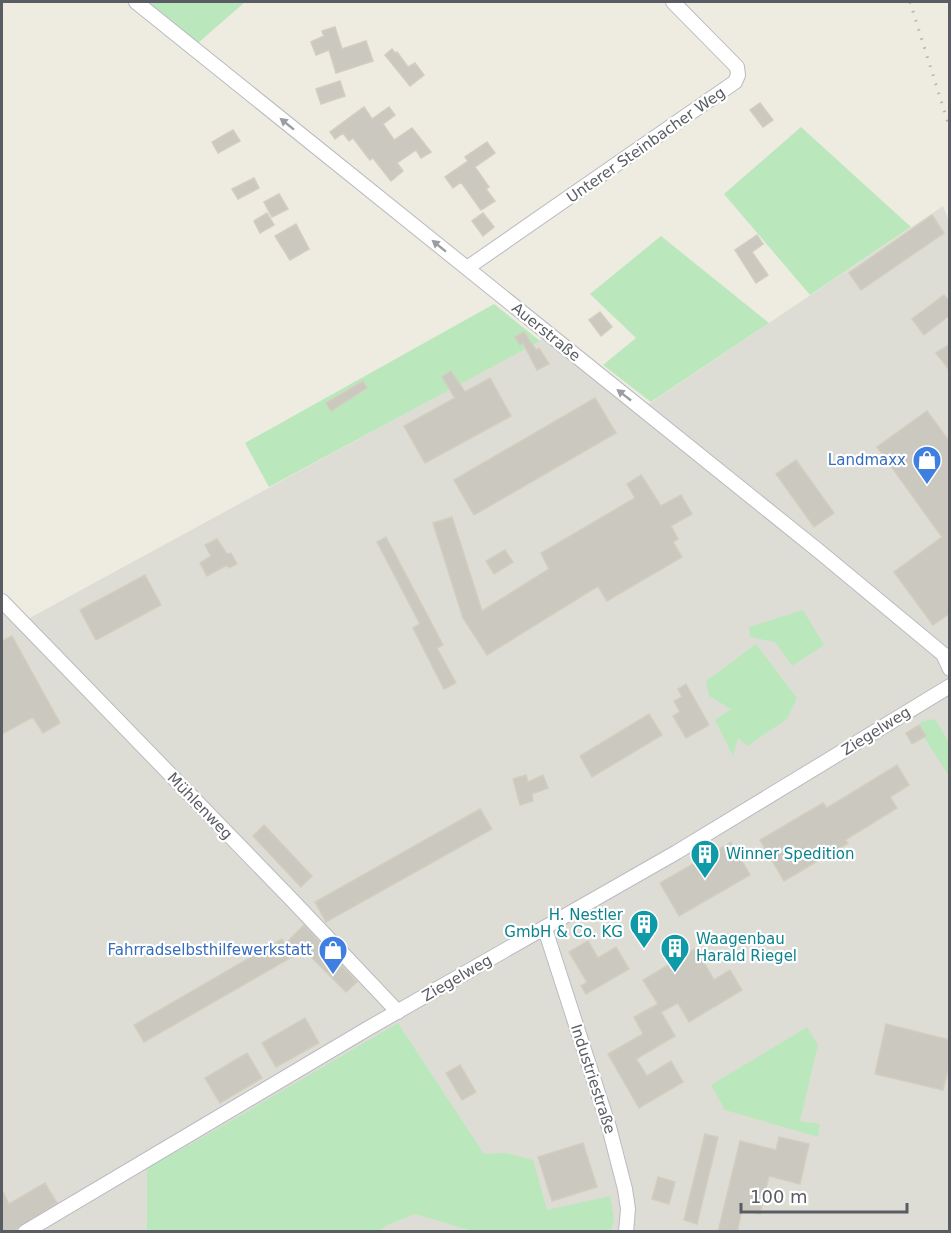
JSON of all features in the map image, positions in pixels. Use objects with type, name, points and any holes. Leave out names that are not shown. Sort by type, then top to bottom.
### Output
[{"type":"street","name":"Auerstraße","points":[[136,2],[943,654],[950,669]]},
{"type":"street","name":"Unterer Steinbacher Weg","points":[[467,268],[735,82],[738,67],[673,2]]},
{"type":"street","name":"Mühlenweg","points":[[2,601],[398,1012]]},
{"type":"street","name":"Ziegelweg","points":[[25,1232],[398,1012],[678,852],[950,686]]},
{"type":"street","name":"Industriestraße","points":[[545,929],[609,1127],[625,1189],[628,1209],[626,1232]]},
{"type":"shaded area","points":[[943,206],[950,224],[949,1231],[2,1231],[2,611],[15,626],[544,338],[637,412]]},
{"type":"green space","points":[[145,2],[245,2],[198,43]]},
{"type":"green space","points":[[801,127],[911,227],[810,295],[724,194]]},
{"type":"green space","points":[[661,236],[769,323],[651,402],[603,365],[636,338],[590,294]]},
{"type":"green space","points":[[494,304],[540,341],[269,487],[245,443]]},
{"type":"green space","points":[[803,610],[824,645],[792,666],[775,642],[750,637],[749,627]]},
{"type":"green space","points":[[756,644],[797,698],[787,719],[747,746],[738,738],[733,756],[715,720],[731,709],[709,696],[706,681]]},
{"type":"green space","points":[[935,719],[949,742],[949,776],[919,726],[921,722]]},
{"type":"green space","points":[[398,1023],[484,1154],[506,1153],[533,1160],[547,1210],[610,1196],[614,1219],[611,1231],[473,1231],[415,1214],[387,1225],[379,1231],[147,1231],[147,1168]]},
{"type":"green space","points":[[807,1027],[818,1045],[800,1121],[820,1124],[818,1137],[725,1110],[711,1085]]},
{"type":"building","points":[[335,27],[342,49],[366,41],[373,61],[336,73],[329,50],[316,55],[311,42],[324,36],[322,31]]},
{"type":"building","points":[[392,49],[408,67],[415,63],[424,75],[410,86],[385,55]]},
{"type":"building","points":[[340,81],[345,96],[321,104],[316,89]]},
{"type":"building","points":[[760,103],[773,120],[763,127],[750,110]]},
{"type":"building","points":[[364,107],[372,119],[389,107],[395,115],[383,124],[394,140],[412,128],[431,152],[421,158],[416,150],[397,163],[403,171],[391,181],[373,158],[370,160],[353,138],[349,141],[343,133],[335,139],[330,132]]},
{"type":"building","points":[[233,130],[240,141],[218,153],[212,142]]},
{"type":"building","points":[[487,142],[495,153],[475,167],[489,187],[486,189],[495,201],[481,210],[461,182],[453,188],[445,177],[468,161],[465,157]]},
{"type":"building","points":[[254,178],[259,188],[238,199],[232,189]]},
{"type":"building","points":[[279,194],[288,209],[272,217],[264,202]]},
{"type":"building","points":[[267,213],[274,225],[260,233],[254,221]]},
{"type":"building","points":[[483,213],[494,227],[483,236],[472,221]]},
{"type":"building","points":[[932,215],[944,233],[861,290],[849,273]]},
{"type":"building","points":[[296,224],[309,249],[290,260],[275,236]]},
{"type":"building","points":[[757,235],[763,244],[752,252],[768,275],[756,283],[735,250]]},
{"type":"building","points":[[944,295],[950,302],[950,315],[924,335],[912,319]]},
{"type":"building","points":[[600,312],[612,327],[601,336],[589,320]]},
{"type":"building","points":[[524,332],[536,350],[539,348],[549,364],[537,370],[523,343],[520,345],[515,337]]},
{"type":"building","points":[[950,344],[950,371],[936,353]]},
{"type":"building","points":[[451,371],[465,392],[490,378],[511,416],[425,463],[404,426],[455,398],[442,377]]},
{"type":"building","points":[[363,381],[367,388],[331,411],[326,403]]},
{"type":"building","points":[[595,398],[616,433],[474,515],[454,480]]},
{"type":"building","name":"Landmaxx","points":[[927,411],[950,442],[950,613],[933,625],[894,572],[942,537],[877,447]]},
{"type":"building","points":[[796,460],[834,513],[814,527],[776,474]]},
{"type":"building","points":[[641,475],[661,506],[681,495],[692,514],[671,526],[678,539],[673,542],[682,557],[607,601],[598,586],[487,655],[463,618],[433,523],[452,517],[482,611],[549,569],[541,553],[635,498],[627,484]]},
{"type":"building","points":[[386,537],[443,645],[437,648],[456,683],[444,689],[413,628],[420,624],[377,542]]},
{"type":"building","points":[[217,539],[227,554],[231,553],[237,564],[229,568],[227,565],[207,576],[200,563],[211,556],[205,545]]},
{"type":"building","points":[[505,550],[513,562],[494,574],[486,561]]},
{"type":"building","points":[[145,575],[161,605],[96,640],[80,610]]},
{"type":"building","points":[[12,636],[60,723],[43,733],[33,717],[2,734],[2,641]]},
{"type":"building","points":[[686,684],[709,725],[686,738],[673,716],[680,712],[674,701],[682,697],[678,689]]},
{"type":"building","points":[[649,714],[662,735],[592,777],[580,756]]},
{"type":"building","points":[[919,725],[926,736],[912,744],[906,733]]},
{"type":"building","points":[[897,765],[909,785],[890,797],[897,808],[845,840],[848,843],[784,881],[760,840],[823,803],[827,808]]},
{"type":"building","points":[[526,775],[528,782],[543,775],[548,788],[532,794],[533,801],[520,805],[513,779]]},
{"type":"building","points":[[480,809],[492,829],[326,922],[315,902]]},
{"type":"building","points":[[264,825],[312,876],[301,887],[253,836]]},
{"type":"building","name":"Winner Spedition","points":[[731,842],[750,875],[679,916],[660,883]]},
{"type":"building","points":[[304,925],[357,982],[346,992],[304,950],[144,1042],[134,1025],[282,939],[285,944]]},
{"type":"building","points":[[588,941],[598,958],[616,947],[629,969],[586,994],[581,986],[587,982],[569,952]]},
{"type":"building","points":[[696,948],[714,980],[730,970],[742,990],[689,1022],[678,1003],[661,1012],[675,1036],[636,1059],[647,1076],[671,1061],[683,1082],[639,1108],[608,1054],[643,1034],[634,1017],[658,1004],[643,980]]},
{"type":"building","points":[[305,1018],[319,1043],[276,1067],[262,1043]]},
{"type":"building","points":[[886,1024],[950,1040],[950,1061],[943,1090],[875,1074]]},
{"type":"building","points":[[247,1053],[262,1078],[220,1103],[205,1078]]},
{"type":"building","points":[[460,1065],[476,1092],[462,1100],[446,1073]]},
{"type":"building","points":[[705,1134],[718,1137],[697,1224],[684,1220]]},
{"type":"building","points":[[779,1137],[809,1144],[800,1184],[769,1176],[760,1214],[742,1210],[737,1232],[718,1232],[740,1141],[776,1150]]},
{"type":"building","points":[[583,1143],[597,1187],[552,1201],[538,1157]]},
{"type":"building","points":[[658,1177],[675,1182],[669,1204],[652,1199]]},
{"type":"building","points":[[45,1183],[57,1203],[12,1232],[2,1232],[2,1190],[9,1204]]},
{"type":"railway","points":[[910,2],[950,129]]},
{"type":"place","name":"Landmaxx","points":[[927,486]]},
{"type":"place","name":"Winner Spedition","points":[[705,880]]},
{"type":"place","name":"H. Nestler GmbH & Co. KG","points":[[644,950]]},
{"type":"place","name":"Waagenbau Harald Riegel","points":[[675,974]]},
{"type":"place","name":"Fahrradselbsthilfewerkstatt","points":[[333,976]]}]
